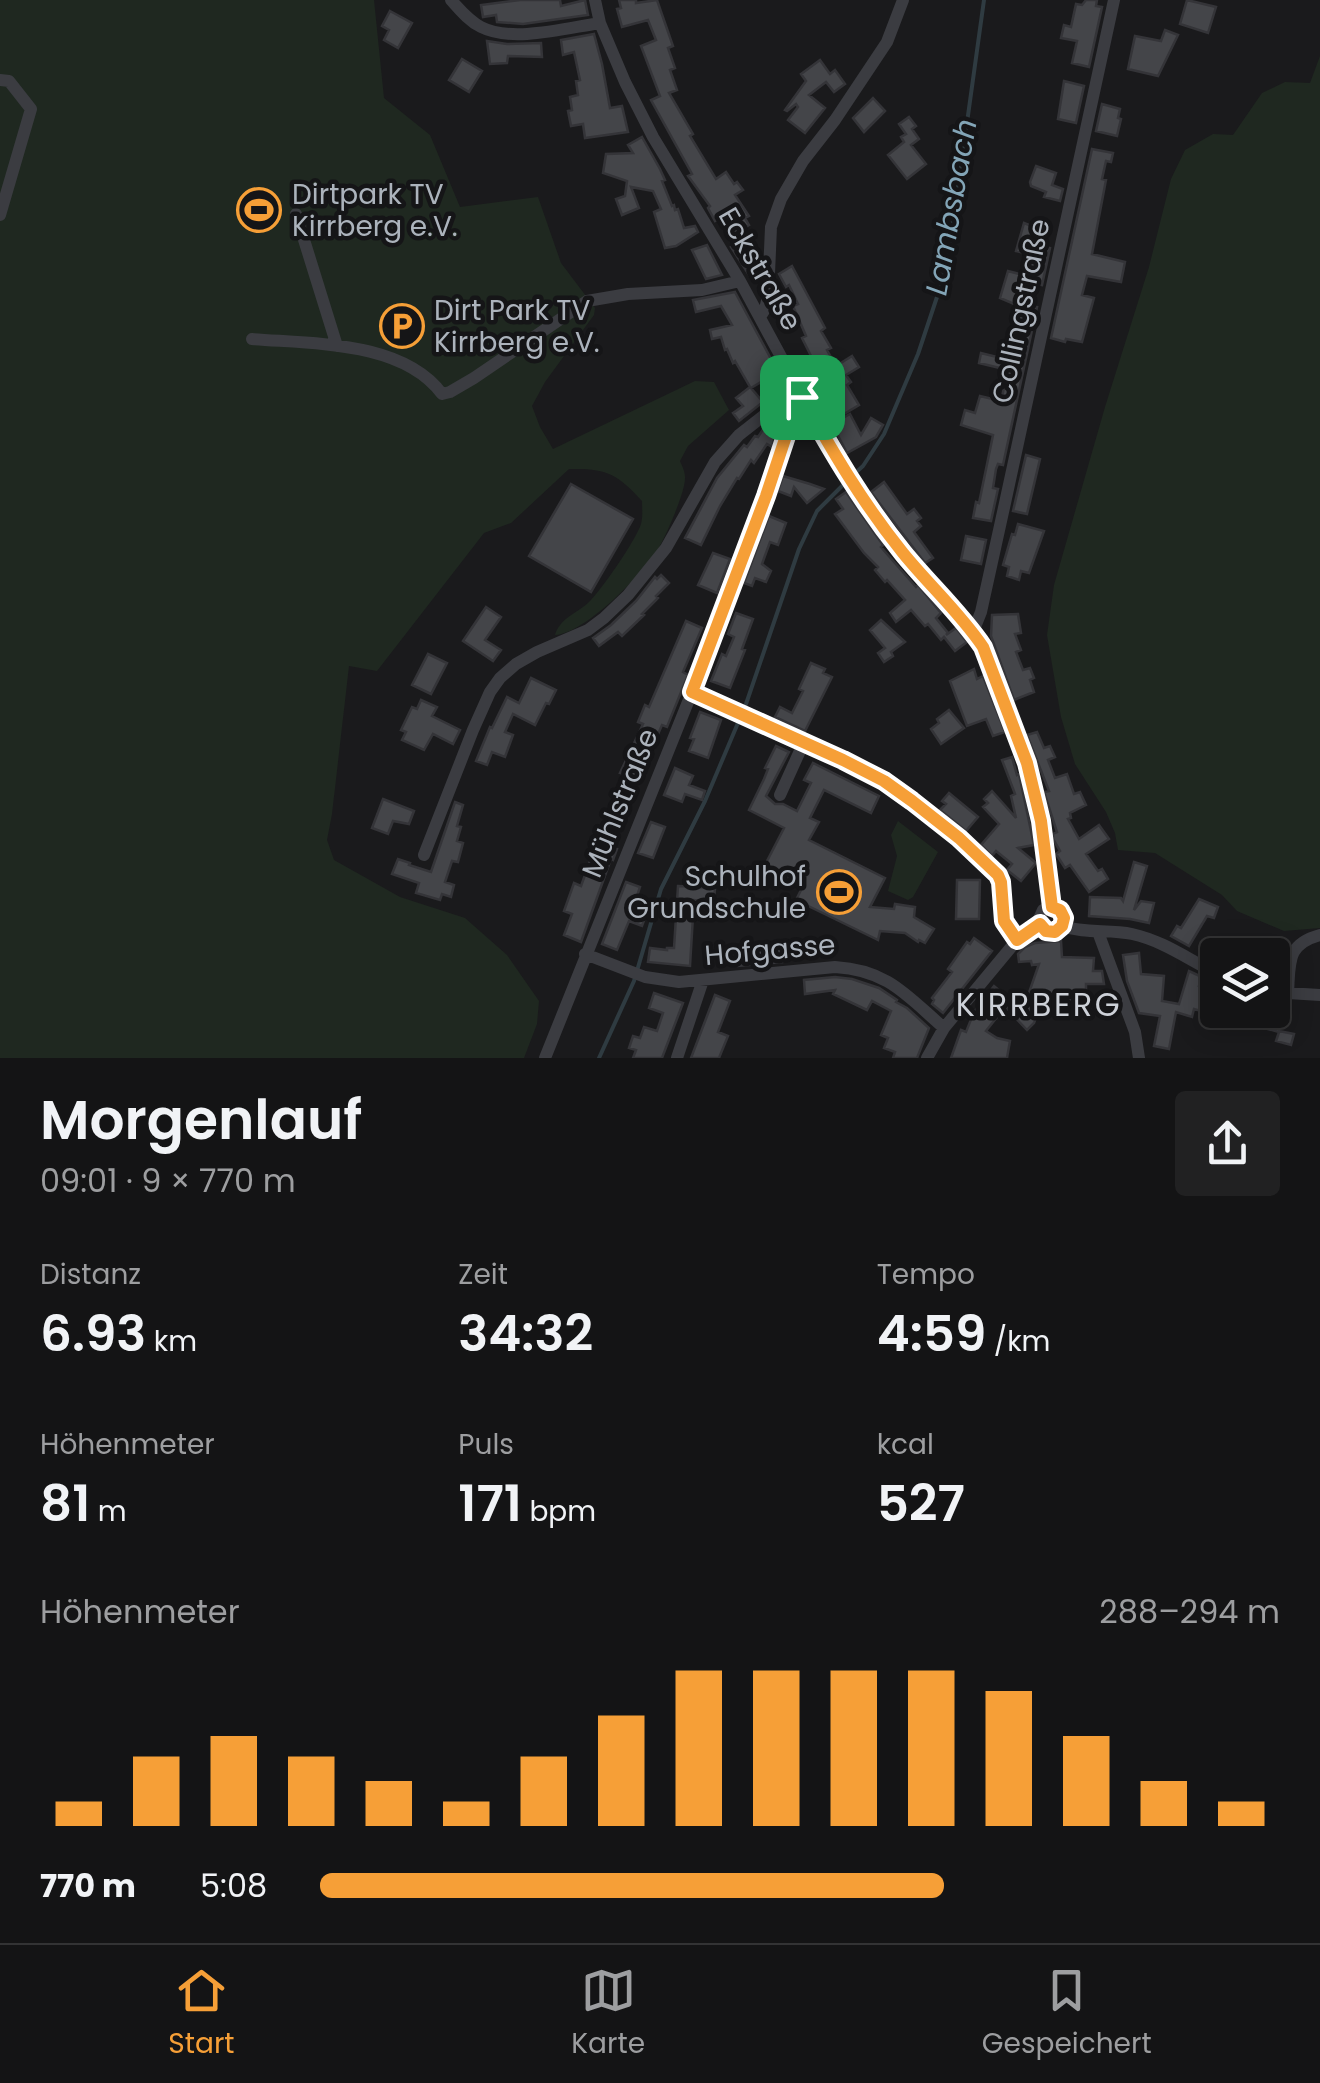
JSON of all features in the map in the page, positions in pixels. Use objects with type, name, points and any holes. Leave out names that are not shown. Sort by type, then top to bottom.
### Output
[{"type":"street","points":[[451,0],[477,26],[496,33],[524,34],[600,23]]},
{"type":"street","name":"Eckstraße","points":[[595,0],[600,23],[654,137],[740,281],[848,479],[904,555],[973,632],[991,666],[1027,763],[1041,821],[1052,907]]},
{"type":"street","points":[[760,317],[768,297],[771,226],[781,199],[887,42],[903,0]]},
{"type":"street","name":"Collingstraße","points":[[973,632],[981,612],[1114,0]]},
{"type":"street","points":[[0,80],[9,80],[31,109],[0,215]]},
{"type":"street","points":[[296,214],[337,346]]},
{"type":"street","points":[[252,339],[337,346],[396,358],[434,382],[442,394],[474,378],[587,301],[628,294],[702,290],[740,281]]},
{"type":"street","points":[[424,855],[473,730],[500,678],[536,652],[577,636],[604,618],[666,548],[714,462],[771,410],[802,397]]},
{"type":"street","name":"Mühlstraße","points":[[545,1058],[692,692],[802,397]]},
{"type":"street","points":[[692,692],[843,760],[897,790],[992,867],[1001,882],[1004,921],[1017,940]]},
{"type":"street","points":[[780,795],[804,742]]},
{"type":"street","points":[[1052,907],[1062,914],[1062,926],[1055,932],[1046,931],[1040,924],[1040,914],[1052,907]]},
{"type":"street","points":[[927,1058],[944,1028],[1017,940],[1040,924]]},
{"type":"street","points":[[1062,926],[1152,940],[1200,965]]},
{"type":"street","points":[[1098,932],[1140,1058]]},
{"type":"street","points":[[1290,957],[1303,941],[1320,935]]},
{"type":"street","name":"Hofgasse","points":[[586,954],[638,975],[679,982],[852,968],[886,979],[944,1028]]},
{"type":"street","points":[[676,1058],[703,980]]},
{"type":"street","points":[[1290,993],[1320,996]]},
{"type":"shaded area","points":[[0,0],[374,0],[384,98],[430,135],[460,207],[538,197],[561,263],[595,308],[532,406],[553,449],[695,381],[714,382],[729,410],[688,446],[680,461],[685,475],[682,493],[657,551],[626,588],[581,625],[555,635],[564,620],[594,597],[625,553],[641,524],[642,501],[610,474],[569,469],[511,523],[484,533],[377,671],[349,666],[327,840],[334,860],[400,897],[465,918],[507,955],[539,1001],[537,1024],[524,1058],[0,1058]]},
{"type":"shaded area","points":[[1320,56],[1320,928],[1284,931],[1237,911],[1222,895],[1155,853],[1118,850],[1106,812],[1075,764],[1061,717],[1047,635],[1054,585],[1149,267],[1171,179],[1185,150],[1213,134],[1233,135],[1262,93],[1285,82],[1310,83]]},
{"type":"shaded area","points":[[898,821],[938,852],[908,900],[888,891],[897,856],[891,835]]},
{"type":"building","points":[[560,0],[561,6],[585,0],[588,15],[523,24],[497,22],[496,15],[483,17],[481,5]]},
{"type":"building","points":[[619,0],[657,0],[673,46],[668,48],[675,68],[670,70],[677,90],[669,93],[716,179],[726,172],[743,190],[735,195],[749,216],[745,218],[749,225],[744,228],[760,261],[759,268],[749,275],[731,247],[737,244],[721,218],[715,221],[710,206],[688,176],[692,174],[651,100],[660,96],[641,46],[656,40],[648,20],[622,27]]},
{"type":"building","points":[[1086,0],[1097,0],[1096,6],[1102,7],[1089,67],[1072,63],[1077,41],[1061,38],[1064,25],[1071,27],[1076,4],[1082,5]]},
{"type":"building","points":[[1187,0],[1216,7],[1208,33],[1180,24]]},
{"type":"building","points":[[390,11],[412,23],[398,48],[384,40],[389,30],[382,26]]},
{"type":"building","points":[[1165,30],[1178,35],[1158,76],[1128,69],[1135,36],[1161,41]]},
{"type":"building","points":[[594,34],[610,108],[622,106],[628,132],[585,138],[583,124],[571,126],[570,97],[578,95],[576,81],[580,80],[574,52],[563,55],[561,40]]},
{"type":"building","points":[[487,41],[541,43],[542,57],[508,56],[507,63],[490,64]]},
{"type":"building","points":[[462,59],[482,71],[469,92],[449,80]]},
{"type":"building","points":[[820,60],[830,74],[835,70],[845,84],[834,92],[826,82],[809,95],[825,108],[805,133],[788,120],[798,107],[796,104],[785,110],[806,81],[801,74]]},
{"type":"building","points":[[1064,81],[1084,86],[1076,123],[1058,119]]},
{"type":"building","points":[[873,98],[885,111],[864,132],[853,118]]},
{"type":"building","points":[[1102,104],[1120,109],[1117,136],[1096,131]]},
{"type":"building","points":[[909,117],[919,139],[911,145],[926,164],[907,179],[888,155],[904,142],[901,137],[906,134],[899,124]]},
{"type":"building","points":[[642,137],[684,228],[695,226],[698,232],[676,246],[665,248],[654,212],[661,209],[653,191],[631,187],[639,208],[622,215],[616,199],[625,196],[627,181],[603,173],[606,154],[633,153],[628,145]]},
{"type":"building","points":[[1092,149],[1113,153],[1111,162],[1106,161],[1102,179],[1106,180],[1092,254],[1125,262],[1121,282],[1087,276],[1082,295],[1094,298],[1082,342],[1065,342],[1051,338]]},
{"type":"building","points":[[1036,166],[1056,173],[1052,185],[1063,189],[1060,201],[1044,197],[1046,192],[1031,186]]},
{"type":"building","points":[[1024,223],[1034,227],[1029,239],[1045,242],[1044,246],[1050,248],[1042,285],[1036,284],[1031,306],[1037,307],[1003,465],[998,464],[996,469],[993,488],[998,489],[991,521],[973,518],[993,435],[961,425],[965,410],[975,413],[980,396],[1001,401],[1008,370],[979,363],[981,353],[1009,360],[1021,307],[1000,298],[1008,271],[1027,276],[1032,255],[1016,251]]},
{"type":"building","points":[[707,245],[722,275],[706,279],[692,250]]},
{"type":"building","points":[[792,266],[825,328],[821,331],[836,366],[852,356],[859,367],[846,375],[851,382],[847,385],[859,405],[844,414],[828,387],[823,390],[812,371],[817,368],[802,338],[806,336],[793,306],[798,304],[779,274]]},
{"type":"building","points":[[735,292],[778,372],[751,388],[763,402],[739,421],[733,413],[743,406],[736,398],[750,387],[725,350],[721,337],[712,339],[710,330],[732,325],[721,306],[696,312],[693,300]]},
{"type":"building","points":[[850,414],[861,435],[871,418],[883,425],[876,437],[847,453],[832,424]]},
{"type":"building","points":[[764,428],[775,436],[772,447],[767,444],[737,478],[701,545],[685,538],[717,478]]},
{"type":"building","points":[[1026,455],[1040,459],[1027,514],[1013,511]]},
{"type":"building","points":[[783,476],[824,489],[807,503],[794,487],[791,496],[778,491]]},
{"type":"building","points":[[884,482],[907,514],[914,509],[921,518],[917,521],[921,526],[914,532],[933,558],[925,563],[871,492]]},
{"type":"building","points":[[571,484],[633,519],[591,592],[529,556]]},
{"type":"building","points":[[846,492],[881,547],[941,613],[936,618],[946,635],[956,628],[967,642],[955,651],[911,610],[896,622],[890,613],[905,600],[875,570],[878,567],[835,514],[843,509],[836,499]]},
{"type":"building","points":[[769,516],[786,523],[778,545],[770,542],[762,564],[771,571],[766,582],[755,578],[752,586],[744,583]]},
{"type":"building","points":[[1018,524],[1044,531],[1029,573],[1021,571],[1019,580],[1007,576],[1009,567],[1003,565]]},
{"type":"building","points":[[966,536],[986,540],[981,564],[961,560]]},
{"type":"building","points":[[713,553],[730,559],[717,593],[698,585]]},
{"type":"building","points":[[661,575],[669,583],[644,615],[622,636],[618,632],[599,646],[593,638]]},
{"type":"building","points":[[486,607],[501,617],[485,640],[501,650],[493,661],[463,641]]},
{"type":"building","points":[[736,613],[753,619],[730,688],[711,681],[734,637],[728,634]]},
{"type":"building","points":[[1018,614],[1021,633],[1015,634],[1021,650],[1016,652],[1023,670],[1030,668],[1034,692],[1014,700],[991,636],[992,615]]},
{"type":"building","points":[[881,620],[905,642],[884,662],[878,653],[885,648],[870,630]]},
{"type":"building","points":[[686,621],[702,628],[683,672],[688,675],[626,808],[612,802],[624,774],[620,773],[643,724],[638,722],[645,705],[649,707]]},
{"type":"building","points":[[428,654],[447,663],[431,694],[412,685]]},
{"type":"building","points":[[811,663],[832,677],[805,731],[775,717],[780,707],[792,713]]},
{"type":"building","points":[[974,669],[977,679],[983,676],[1005,732],[993,736],[986,719],[967,726],[950,681]]},
{"type":"building","points":[[531,678],[556,690],[549,704],[546,703],[535,725],[513,714],[505,732],[513,735],[505,757],[492,752],[487,765],[476,761],[507,697],[519,703]]},
{"type":"building","points":[[421,700],[437,707],[432,716],[460,730],[453,744],[433,734],[424,750],[402,740],[406,732],[401,730],[412,707],[417,709]]},
{"type":"building","points":[[949,710],[964,728],[941,744],[931,729]]},
{"type":"building","points":[[700,712],[721,720],[708,758],[689,751]]},
{"type":"building","points":[[1037,732],[1044,748],[1050,746],[1055,757],[1048,760],[1055,778],[1067,774],[1074,794],[1080,792],[1086,805],[1070,813],[1068,819],[1079,839],[1099,825],[1109,839],[1086,854],[1108,879],[1089,892],[1070,865],[1065,868],[1056,854],[1060,851],[1053,834],[1057,832],[1044,792],[1049,791],[1027,735]]},
{"type":"building","points":[[776,746],[789,752],[766,796],[775,804],[797,811],[811,783],[804,780],[813,763],[879,796],[871,813],[824,790],[810,818],[819,822],[809,840],[885,878],[870,907],[915,907],[914,917],[934,929],[925,943],[905,933],[880,931],[878,940],[796,900],[804,884],[765,865],[784,828],[749,810]]},
{"type":"building","points":[[1012,757],[1034,845],[1018,848],[1036,863],[1021,881],[1007,870],[1012,864],[996,851],[992,856],[981,845],[999,824],[983,807],[988,803],[984,799],[992,791],[1016,818],[1011,796],[1015,794],[1002,760]]},
{"type":"building","points":[[675,768],[693,776],[689,785],[705,791],[702,800],[685,794],[682,802],[664,795]]},
{"type":"building","points":[[949,793],[978,817],[966,831],[940,810]]},
{"type":"building","points":[[383,799],[414,811],[409,824],[393,821],[388,834],[372,828]]},
{"type":"building","points":[[455,802],[463,805],[457,841],[463,843],[458,862],[452,861],[445,882],[454,885],[451,897],[442,894],[440,900],[416,893],[419,883],[392,874],[398,859],[431,872]]},
{"type":"building","points":[[651,822],[665,827],[653,858],[638,853]]},
{"type":"building","points":[[597,842],[617,849],[581,942],[564,935],[572,914],[564,911],[574,883],[581,886]]},
{"type":"building","points":[[1134,862],[1147,866],[1134,910],[1141,901],[1154,903],[1149,923],[1089,916],[1090,897],[1123,901]]},
{"type":"building","points":[[957,880],[980,880],[979,919],[956,919]]},
{"type":"building","points":[[626,882],[640,887],[635,902],[649,907],[642,926],[629,921],[617,950],[602,944]]},
{"type":"building","points":[[678,886],[715,888],[714,902],[694,900],[690,966],[648,962],[650,948],[674,948]]},
{"type":"building","points":[[1199,899],[1218,907],[1214,918],[1207,916],[1189,946],[1171,936],[1177,926],[1181,928]]},
{"type":"building","points":[[974,938],[992,951],[943,1013],[932,1004],[932,998],[952,972],[948,969]]},
{"type":"building","points":[[1061,941],[1062,957],[1094,958],[1093,971],[1102,971],[1104,984],[1086,984],[1086,990],[1077,990],[1077,1003],[1042,1002],[1027,1030],[1005,1007],[986,1031],[1010,1041],[1007,1058],[951,1058],[961,1030],[966,1032],[974,1012],[994,986],[1023,1010],[1039,964],[1019,962],[1018,954],[1035,943]]},
{"type":"building","points":[[781,945],[782,962],[738,966],[737,947]]},
{"type":"building","points":[[1139,953],[1141,974],[1164,976],[1162,1001],[1179,1004],[1189,971],[1200,976],[1200,1011],[1194,1009],[1192,1017],[1176,1012],[1169,1049],[1154,1046],[1160,1016],[1139,1013],[1127,981],[1123,955]]},
{"type":"building","points":[[835,977],[879,988],[929,1028],[917,1058],[893,1058],[895,1052],[884,1048],[888,1038],[881,1035],[891,1011],[872,1001],[867,1010],[833,994],[835,990],[805,994],[804,980]]},
{"type":"building","points":[[654,993],[683,1003],[662,1058],[633,1058],[636,1050],[629,1048],[633,1036],[640,1038],[644,1027],[657,1031],[663,1013],[649,1008]]},
{"type":"building","points":[[715,995],[730,1001],[718,1032],[728,1036],[719,1058],[691,1058]]},
{"type":"building","points":[[1264,1028],[1280,1028],[1279,1031],[1294,1034],[1291,1045],[1276,1041],[1279,1032]]},
{"type":"waterway","name":"Lambsbach","points":[[853,475],[884,434],[918,354],[947,267],[984,0]]},
{"type":"waterway","name":"Lambsbach","points":[[599,1058],[634,981],[661,889],[705,801],[746,704],[799,549],[817,511],[846,482]]},
{"type":"place","name":"Dirtpark TV Kirrberg e.V.","points":[[259,210]]},
{"type":"place","name":"Dirt Park TV Kirrberg e.V.","points":[[402,326]]},
{"type":"place","name":"Schulhof Grundschule","points":[[839,892]]},
{"type":"district","name":"KIRRBERG","points":[[1039,1004]]},
{"type":"route","points":[[802,397],[852,485],[904,555],[983,647],[1027,763],[1041,821],[1052,907],[1060,910],[1064,918],[1055,932],[1046,931],[1040,924],[1017,940],[1004,921],[1001,882],[992,867],[884,781],[692,692],[802,397]]}]
